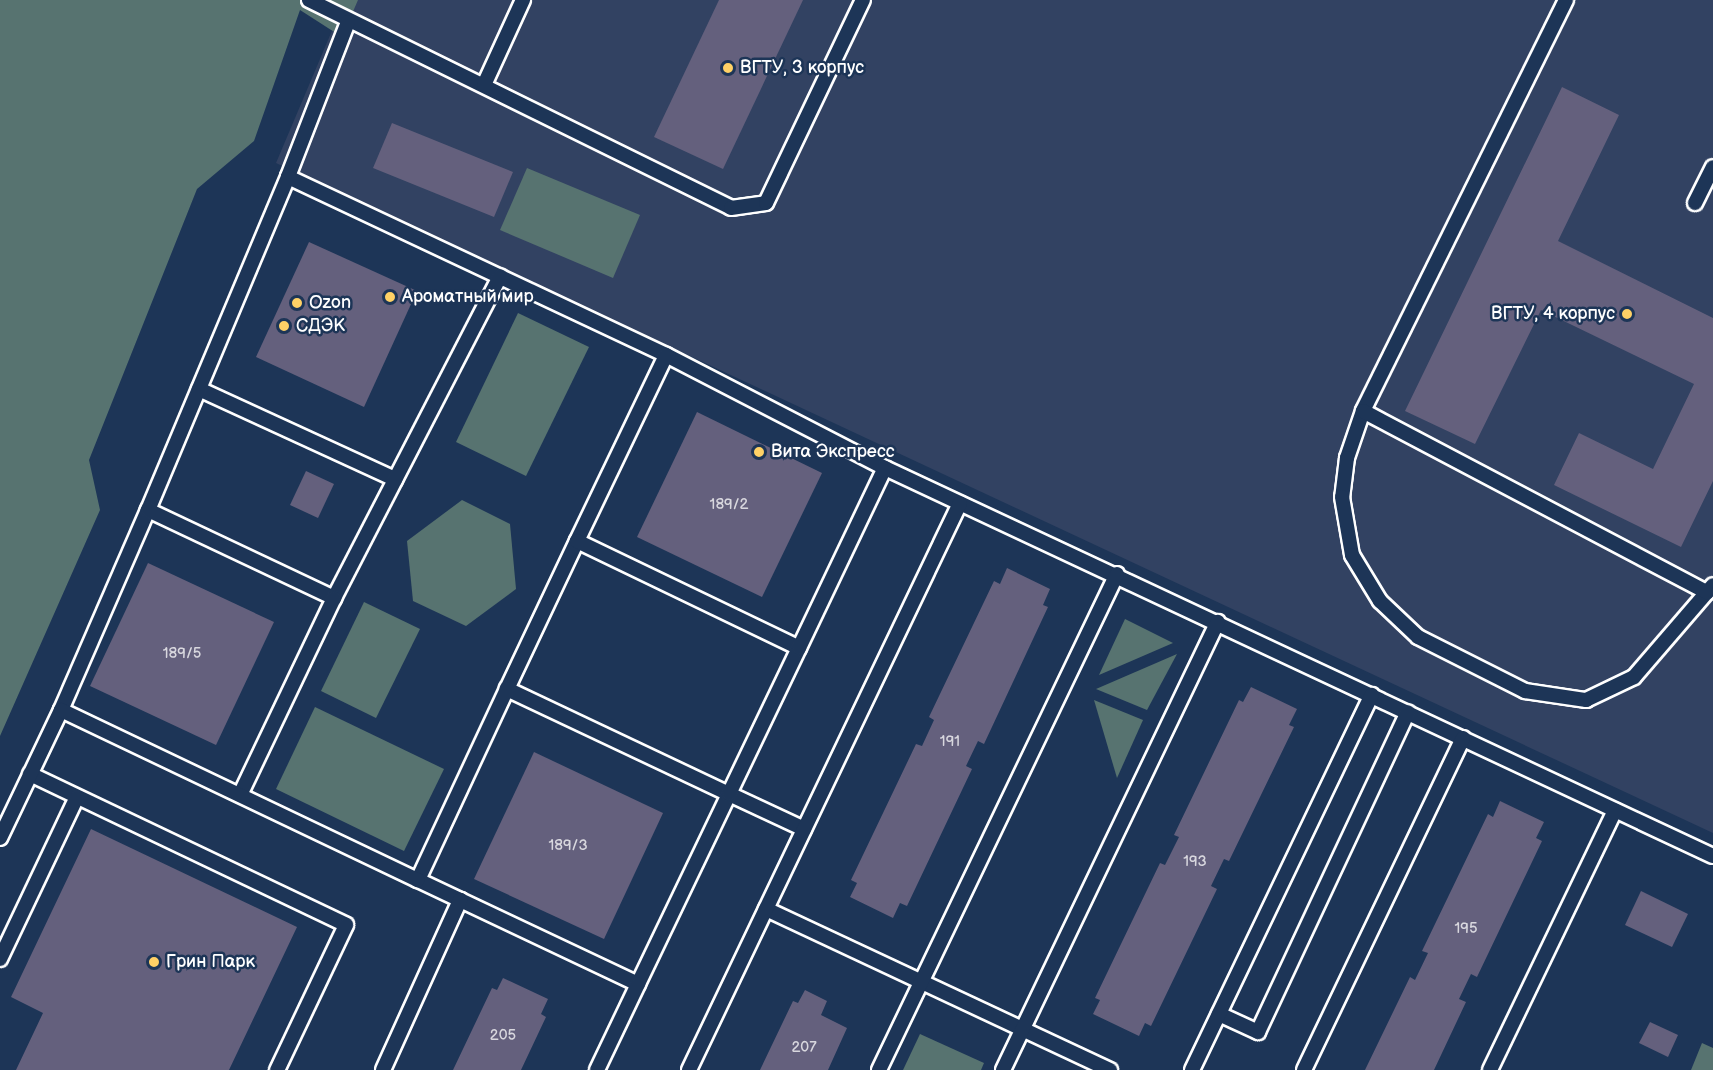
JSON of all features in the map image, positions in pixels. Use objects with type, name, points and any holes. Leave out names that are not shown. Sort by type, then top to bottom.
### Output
[{"type":"lane","points":[[309,0],[348,22],[484,85],[731,208],[766,203],[863,0]]},
{"type":"lane","points":[[484,85],[523,0]]},
{"type":"lane","points":[[1363,411],[1710,588],[1634,677],[1586,700],[1525,691],[1418,637],[1380,601],[1352,555],[1342,497],[1347,458],[1363,411],[1566,0]]},
{"type":"lane","points":[[0,838],[61,710],[148,510],[288,177],[348,22]]},
{"type":"lane","points":[[1695,203],[1713,167]]},
{"type":"lane","points":[[288,177],[666,354],[885,468],[1117,574],[1713,856]]},
{"type":"lane","points":[[240,795],[334,598],[500,276]]},
{"type":"lane","points":[[418,880],[666,354]]},
{"type":"lane","points":[[199,389],[395,479]]},
{"type":"lane","points":[[597,1070],[885,468]]},
{"type":"lane","points":[[689,1070],[960,503]]},
{"type":"lane","points":[[148,510],[334,598]]},
{"type":"lane","points":[[577,542],[800,648]]},
{"type":"lane","points":[[879,1070],[1117,574]]},
{"type":"lane","points":[[1003,1070],[1218,622]]},
{"type":"lane","points":[[507,689],[804,829]]},
{"type":"lane","points":[[1192,1070],[1372,695]]},
{"type":"lane","points":[[61,710],[638,984]]},
{"type":"lane","points":[[1219,1014],[1258,1032],[1408,712]]},
{"type":"lane","points":[[1304,1070],[1463,738]]},
{"type":"lane","points":[[30,774],[346,925],[277,1070]]},
{"type":"lane","points":[[0,959],[77,797]]},
{"type":"lane","points":[[1490,1070],[1615,810]]},
{"type":"lane","points":[[383,1070],[460,900]]},
{"type":"lane","points":[[766,909],[922,980],[1110,1070]]},
{"type":"shaded area","points":[[345,0],[1713,0],[1713,833],[276,163]]},
{"type":"green space","points":[[0,0],[358,0],[342,37],[300,10],[254,141],[197,189],[89,460],[100,510],[0,736]]},
{"type":"green space","points":[[527,168],[640,215],[613,278],[500,230]]},
{"type":"green space","points":[[518,313],[589,347],[526,476],[456,442]]},
{"type":"green space","points":[[462,500],[510,524],[516,589],[466,626],[413,601],[407,541]]},
{"type":"green space","points":[[364,602],[420,629],[376,718],[321,691]]},
{"type":"green space","points":[[1125,619],[1173,643],[1099,675]]},
{"type":"green space","points":[[1177,654],[1147,710],[1096,689]]},
{"type":"green space","points":[[1094,700],[1143,720],[1117,778]]},
{"type":"green space","points":[[315,707],[444,769],[404,851],[276,789]]},
{"type":"green space","points":[[920,1034],[984,1063],[981,1070],[903,1070]]},
{"type":"green space","points":[[1702,1043],[1713,1048],[1713,1070],[1691,1070]]},
{"type":"building","name":"ВГТУ, 3 корпус","points":[[719,0],[803,0],[723,169],[654,137]]},
{"type":"building","name":"ВГТУ, 4 корпус","points":[[1562,87],[1619,115],[1558,241],[1713,318],[1713,481],[1681,547],[1554,485],[1579,433],[1653,469],[1694,384],[1541,310],[1475,444],[1405,411]]},
{"type":"building","points":[[392,123],[513,172],[494,217],[373,168]]},
{"type":"building","points":[[309,242],[417,291],[364,407],[256,357]]},
{"type":"building","points":[[697,412],[822,473],[762,597],[637,537]]},
{"type":"building","points":[[306,471],[334,484],[318,518],[290,505]]},
{"type":"building","points":[[148,563],[274,622],[216,745],[90,686]]},
{"type":"building","points":[[1007,568],[1050,589],[1043,605],[1048,607],[984,744],[978,741],[966,766],[972,769],[907,906],[900,903],[893,918],[850,897],[857,883],[851,880],[916,744],[922,746],[934,720],[929,717],[994,581],[1000,584]]},
{"type":"building","points":[[1251,687],[1297,709],[1289,725],[1294,727],[1229,861],[1224,859],[1211,886],[1217,889],[1151,1026],[1145,1023],[1139,1036],[1093,1014],[1100,1000],[1095,998],[1160,863],[1165,865],[1179,837],[1174,835],[1239,700],[1243,702]]},
{"type":"building","points":[[534,752],[663,813],[604,939],[474,879]]},
{"type":"building","points":[[1500,801],[1544,822],[1536,838],[1542,841],[1477,977],[1471,974],[1459,999],[1466,1002],[1434,1070],[1365,1070],[1410,977],[1415,980],[1428,953],[1422,951],[1488,814],[1493,817]]},
{"type":"building","name":"Грин Парк","points":[[91,829],[297,927],[229,1070],[16,1070],[43,1013],[11,997]]},
{"type":"building","points":[[1641,891],[1688,914],[1672,947],[1625,925]]},
{"type":"building","points":[[503,978],[548,999],[541,1014],[546,1017],[521,1070],[453,1070],[492,988],[497,990]]},
{"type":"building","points":[[805,990],[827,1001],[821,1015],[847,1028],[828,1070],[760,1070],[793,1001],[798,1003]]},
{"type":"building","points":[[1650,1022],[1678,1035],[1668,1057],[1639,1043]]},
{"type":"place","name":"ВГТУ, 3 корпус","points":[[728,68]]},
{"type":"place","name":"Ароматный мир","points":[[390,297]]},
{"type":"place","name":"Ozon","points":[[297,303]]},
{"type":"place","name":"ВГТУ, 4 корпус","points":[[1627,314]]},
{"type":"place","name":"СДЭК","points":[[284,326]]},
{"type":"place","name":"Вита Экспресс","points":[[759,452]]},
{"type":"place","name":"Грин Парк","points":[[154,962]]}]
